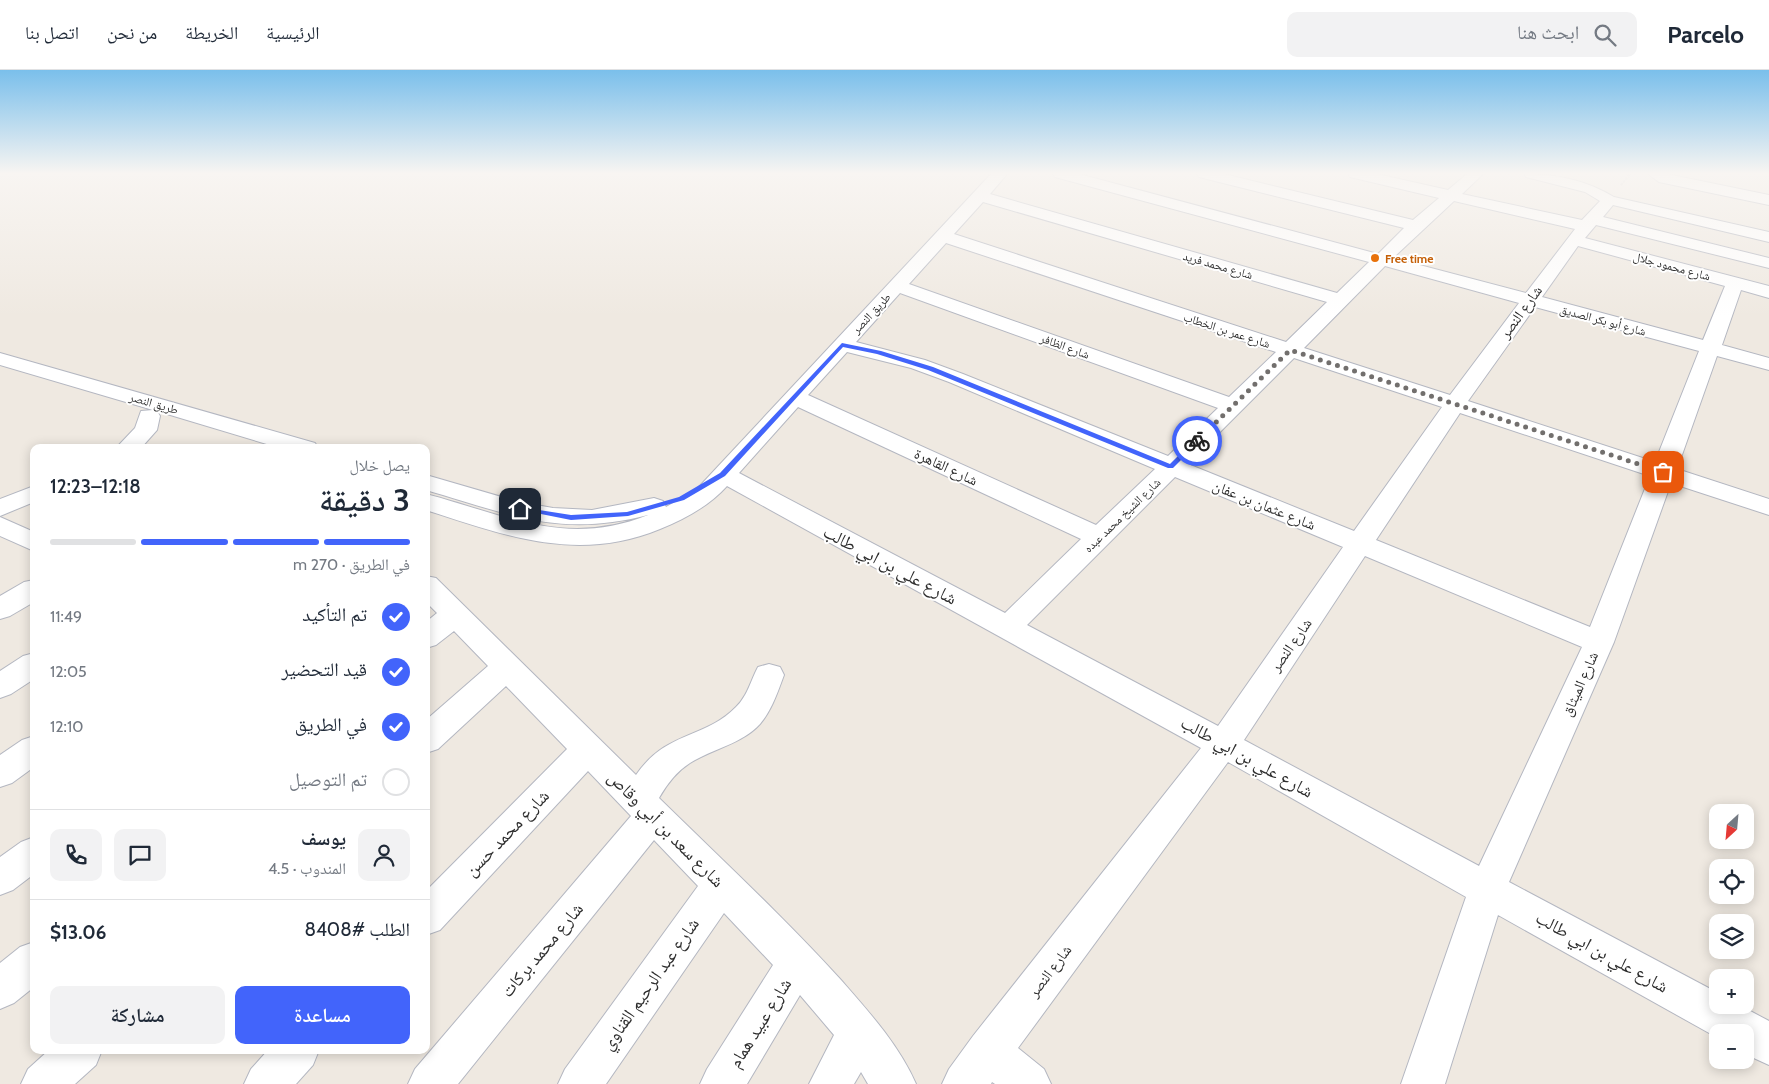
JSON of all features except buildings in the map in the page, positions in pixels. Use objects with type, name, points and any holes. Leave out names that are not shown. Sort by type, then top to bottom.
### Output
[{"type":"street","name":"طريق النصر","points":[[430,503],[524,533],[561,539],[602,538],[642,529],[678,514],[705,495],[722,474],[956,221]]},
{"type":"street","name":"شارع محمد فريد","points":[[1068,221],[1340,300]]},
{"type":"street","name":"شارع أبو بكر الصديق","points":[[1246,221],[1381,260],[1769,364]]},
{"type":"street","points":[[1397,221],[1416,226]]},
{"type":"street","name":"شارع الشيخ محمد عبده","points":[[1007,628],[1421,221]]},
{"type":"street","name":"شارع النصر","points":[[964,1084],[1223,744],[1455,404],[1530,300],[1591,221]]},
{"type":"street","name":"شارع محمود جلال","points":[[1616,221],[1735,282],[1769,292]]},
{"type":"street","points":[[1629,221],[1769,263]]},
{"type":"street","points":[[1662,221],[1769,237]]},
{"type":"street","name":"شارع عمر بن الخطاب","points":[[942,236],[1769,507]]},
{"type":"street","name":"شارع الميثاق","points":[[1431,1081],[1487,889],[1599,642],[1735,282]]},
{"type":"street","name":"شارع الظافر","points":[[897,286],[1233,406]]},
{"type":"street","name":"شارع عثمان بن عفان","points":[[842,345],[879,353],[926,367],[1599,642]]},
{"type":"street","name":"طريق النصر","points":[[0,359],[293,444]]},
{"type":"street","name":"طريق النصر","points":[[0,371],[239,444]]},
{"type":"street","name":"شارع القاهرة","points":[[794,397],[1099,537]]},
{"type":"street","points":[[131,444],[146,430],[150,416]]},
{"type":"street","name":"طريق النصر","points":[[430,483],[520,509],[571,518],[628,514],[682,498],[722,474]]},
{"type":"street","name":"شارع علي بن ابي طالب","points":[[722,474],[1223,744],[1769,1044]]},
{"type":"street","points":[[0,508],[30,495]]},
{"type":"street","points":[[0,525],[30,540]]},
{"type":"street","name":"شارع سعد بن أبي وقاص","points":[[430,589],[798,962],[859,1032],[894,1084]]},
{"type":"street","points":[[0,609],[30,591]]},
{"type":"street","points":[[430,635],[455,614]]},
{"type":"street","points":[[0,686],[30,667]]},
{"type":"street","points":[[430,736],[507,667]]},
{"type":"street","name":"شارع محمد بركات","points":[[430,1084],[646,808],[656,773],[668,760],[736,725],[748,716],[755,706],[769,675]]},
{"type":"street","name":"شارع محمد حسن","points":[[430,913],[588,749]]},
{"type":"street","points":[[0,773],[30,752]]},
{"type":"street","points":[[0,878],[30,856]]},
{"type":"street","name":"شارع عبد الرحيم القناوي","points":[[580,1084],[721,885]]},
{"type":"street","name":"شارع عبيد همام","points":[[722,1084],[798,962]]},
{"type":"street","points":[[0,989],[30,966]]},
{"type":"street","points":[[831,1084],[859,1032]]},
{"type":"street","points":[[988,1052],[1029,1084]]},
{"type":"street","points":[[43,1084],[77,1054]]},
{"type":"street","points":[[266,1084],[294,1054]]},
{"type":"way so far","points":[[1197,441],[1290,350],[1663,472]]},
{"type":"place","name":"Free time","points":[[1375,258]]},
{"type":"route","points":[[520,509],[571,518],[628,514],[682,498],[722,474],[842,345],[918,364],[1171,466],[1197,441]]}]
